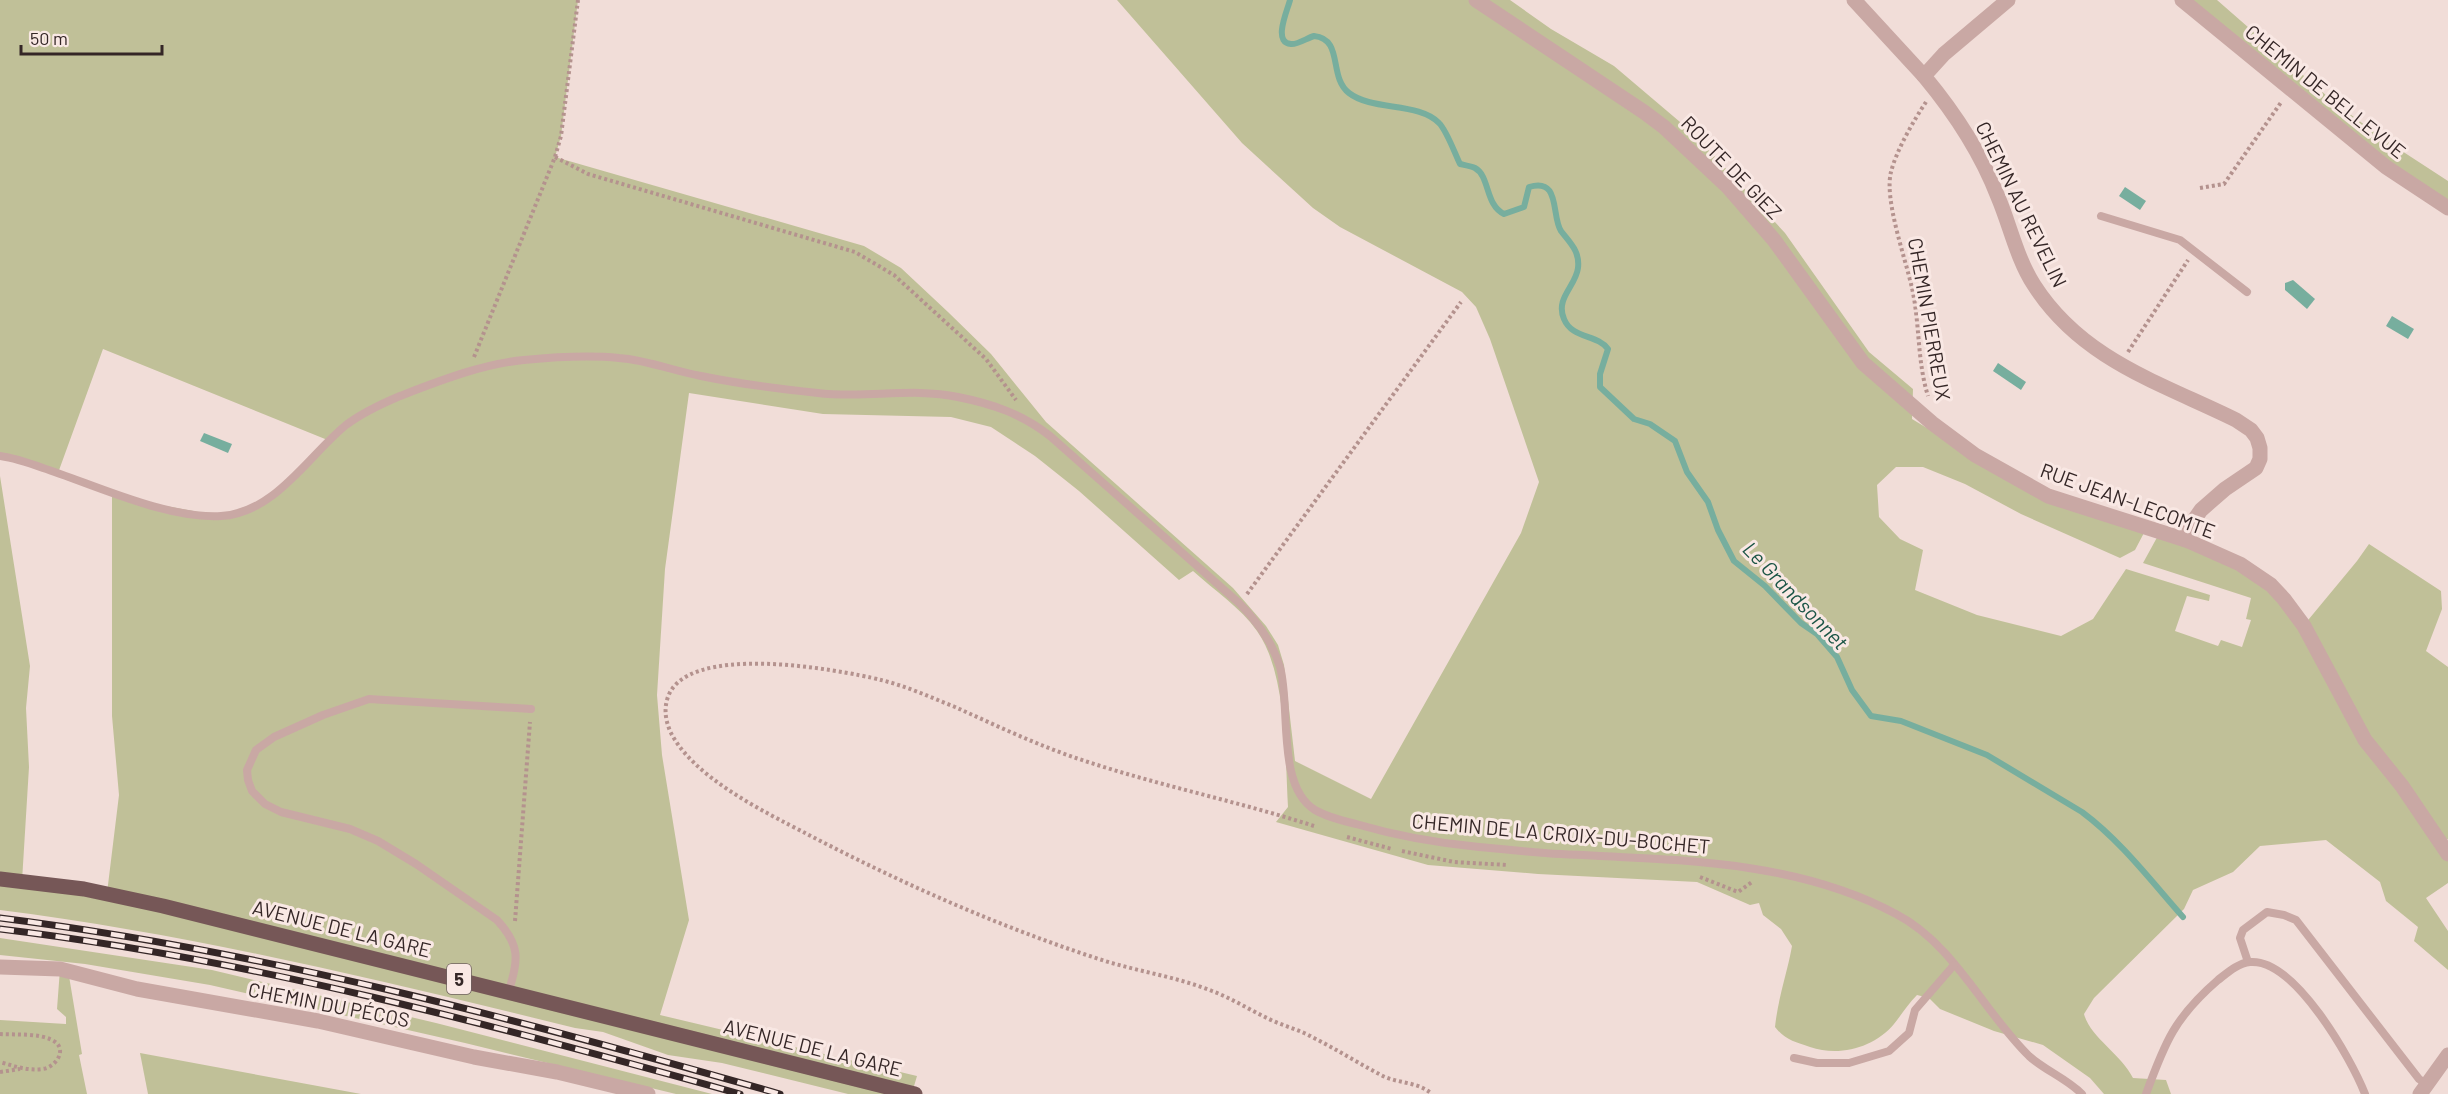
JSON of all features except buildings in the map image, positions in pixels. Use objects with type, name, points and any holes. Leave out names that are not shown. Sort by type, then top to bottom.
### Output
[{"type":"main road","name":"AVENUE DE LA GARE","points":[[0,879],[84,889],[126,897],[915,1094]]},
{"type":"street","name":"ROUTE DE GIEZ","points":[[1476,0],[1651,117],[1702,161],[1774,240],[1863,363],[1915,410]]},
{"type":"street","name":"CHEMIN AU REVELIN","points":[[1854,0],[1924,76],[1963,128],[1997,193],[2032,283],[2069,328],[2098,352],[2120,365],[2236,420],[2251,430],[2257,438],[2260,459],[2256,468],[2225,489],[2201,510],[2192,523],[2186,540]]},
{"type":"street","points":[[1924,76],[1944,54],[2008,0]]},
{"type":"street","name":"CHEMIN DE BELLEVUE","points":[[2182,0],[2386,167],[2448,208]]},
{"type":"street","name":"RUE JEAN-LECOMTE","points":[[1915,410],[1975,455],[2048,496],[2186,540],[2257,574],[2284,599],[2304,626],[2365,740],[2402,786],[2448,854]]},
{"type":"street","name":"CHEMIN DU PÉCOS","points":[[0,967],[60,969],[137,989],[318,1021],[648,1094]]},
{"type":"street","points":[[2423,1089],[2448,1054]]},
{"type":"lane","points":[[2101,216],[2180,240],[2247,292]]},
{"type":"lane","name":"CHEMIN DE LA CROIX-DU-BOCHET","points":[[0,456],[138,501],[177,511],[201,515],[236,514],[278,490],[345,426],[367,411],[468,372],[521,360],[620,358],[701,376],[820,394],[853,396],[931,393],[997,407],[1030,420],[1239,603],[1263,631],[1277,660],[1283,688],[1290,765],[1294,784],[1302,798],[1315,810],[1385,833],[1451,844],[1559,854],[1646,856],[1761,870],[1840,891],[1895,913],[1928,936],[2031,1058],[2060,1076],[2082,1094]]},
{"type":"lane","points":[[509,991],[517,959],[516,948],[497,920],[386,845],[350,829],[281,812],[265,804],[252,791],[247,770],[256,750],[274,737],[323,715],[369,699],[531,709]]},
{"type":"lane","points":[[2248,962],[2240,938],[2243,930],[2267,912],[2296,920],[2419,1079],[2423,1089]]},
{"type":"lane","points":[[2146,1094],[2166,1042],[2191,1004],[2227,972],[2248,962],[2265,963],[2285,974],[2304,995],[2355,1069],[2365,1094]]},
{"type":"lane","points":[[1794,1058],[1817,1063],[1849,1062],[1889,1051],[1909,1034],[1915,1010],[1954,965]]},
{"type":"path","points":[[468,372],[555,157],[561,136],[578,0]]},
{"type":"path","name":"CHEMIN PIERREUX","points":[[1932,423],[1932,411],[1919,360],[1912,289],[1888,196],[1891,172],[1898,153],[1935,89]]},
{"type":"path","points":[[2200,188],[2224,184],[2290,89]]},
{"type":"path","points":[[555,157],[588,174],[855,252],[879,264],[986,359],[1030,420]]},
{"type":"path","points":[[2120,365],[2193,252]]},
{"type":"path","points":[[1239,603],[1461,302]]},
{"type":"path","points":[[1324,830],[1282,816],[1077,759],[914,690],[881,680],[818,668],[745,663],[691,674],[671,688],[666,706],[666,722],[674,739],[694,761],[752,804],[845,854],[935,896],[1029,933],[1108,962],[1166,975],[1214,991],[1272,1021],[1307,1034],[1384,1077],[1415,1084],[1432,1094]]},
{"type":"path","points":[[512,939],[515,927],[531,709]]},
{"type":"path","points":[[1345,837],[1366,844],[1454,862],[1510,865]]},
{"type":"path","points":[[1690,874],[1738,892],[1750,884],[1761,870]]},
{"type":"path","points":[[0,1034],[43,1037],[53,1040],[60,1048],[59,1059],[51,1067],[20,1068],[0,1072]]},
{"type":"path","points":[[0,1062],[20,1068]]},
{"type":"green space","points":[[0,0],[578,0],[561,136],[555,157],[864,246],[901,268],[991,354],[1046,422],[1233,588],[1266,626],[1278,645],[1284,665],[1295,761],[1371,799],[1521,533],[1539,482],[1490,339],[1476,307],[1462,292],[1340,227],[1313,208],[1242,143],[1117,0],[1510,0],[1551,29],[1614,66],[1693,133],[1785,233],[1869,352],[1913,389],[1912,419],[2023,486],[2146,529],[2135,550],[2120,558],[2021,514],[1965,484],[1923,467],[1896,467],[1877,485],[1879,517],[1900,539],[1923,550],[1915,590],[1977,615],[2061,636],[2093,619],[2126,569],[2210,595],[2209,601],[2187,596],[2175,631],[2218,646],[2221,640],[2242,647],[2251,620],[2246,619],[2251,598],[2143,563],[2160,532],[2240,564],[2304,625],[2369,544],[2441,591],[2442,609],[2426,651],[2448,667],[2448,839],[2442,844],[2448,854],[2448,883],[2426,898],[2448,931],[2448,970],[2414,941],[2418,927],[2386,901],[2380,882],[2326,840],[2260,846],[2233,872],[2193,890],[2184,909],[2094,998],[2084,1014],[2092,1030],[2128,1069],[2133,1078],[2166,1080],[2171,1094],[2104,1094],[2090,1078],[2043,1045],[1994,1031],[1940,1009],[1929,998],[1917,995],[1886,1032],[1866,1044],[1833,1051],[1795,1042],[1775,1027],[1792,946],[1781,929],[1763,915],[1759,903],[1750,905],[1697,882],[1538,874],[1428,865],[1276,822],[1288,807],[1283,716],[1274,669],[1257,631],[1235,607],[1193,571],[1179,580],[1079,491],[1035,456],[991,427],[951,417],[823,414],[689,393],[665,569],[657,695],[662,755],[689,920],[660,1015],[917,1076],[912,1093],[915,1094],[848,1094],[722,1063],[668,1055],[603,1032],[575,1028],[289,961],[146,932],[0,910],[0,476],[30,666],[26,708],[29,767],[22,881],[107,893],[119,795],[112,716],[112,492],[138,501],[221,516],[266,499],[330,441],[103,349],[58,473],[0,456]]},
{"type":"green space","points":[[2182,0],[2217,0],[2335,103],[2385,140],[2448,181],[2448,208]]},
{"type":"green space","points":[[0,938],[212,970],[436,1023],[712,1094],[676,1094],[210,985],[85,964],[0,955]]},
{"type":"green space","points":[[60,969],[68,970],[82,1054],[79,1055],[87,1094],[0,1094],[0,1020],[66,1024],[66,1017],[57,1009]]},
{"type":"green space","points":[[140,1053],[361,1094],[148,1094]]},
{"type":"water","points":[[2125,187],[2146,201],[2140,210],[2119,196]]},
{"type":"water","points":[[2293,280],[2315,299],[2307,309],[2285,290],[2285,283]]},
{"type":"water","points":[[2392,316],[2414,329],[2408,339],[2386,326]]},
{"type":"water","points":[[1998,363],[2026,382],[2021,390],[1993,371]]},
{"type":"water","points":[[204,433],[232,444],[228,453],[200,441]]},
{"type":"waterway","name":"Le Grandsonnet","points":[[1290,0],[1282,32],[1285,42],[1296,43],[1314,36],[1323,39],[1333,51],[1339,78],[1349,93],[1370,102],[1420,112],[1439,123],[1460,164],[1473,167],[1480,172],[1490,198],[1498,210],[1504,214],[1524,207],[1529,187],[1539,185],[1551,193],[1558,224],[1574,248],[1578,262],[1576,274],[1564,298],[1562,312],[1564,319],[1573,330],[1598,341],[1608,349],[1600,374],[1600,387],[1634,419],[1650,424],[1675,441],[1687,472],[1708,502],[1718,530],[1734,561],[1765,586],[1801,623],[1817,634],[1837,657],[1852,690],[1871,716],[1901,721],[1987,755],[2082,812],[2123,848],[2183,917]]},
{"type":"railway","points":[[0,918],[198,949],[296,969],[491,1015],[780,1094]]},
{"type":"railway","points":[[0,929],[94,942],[280,976],[465,1020],[740,1094]]}]
